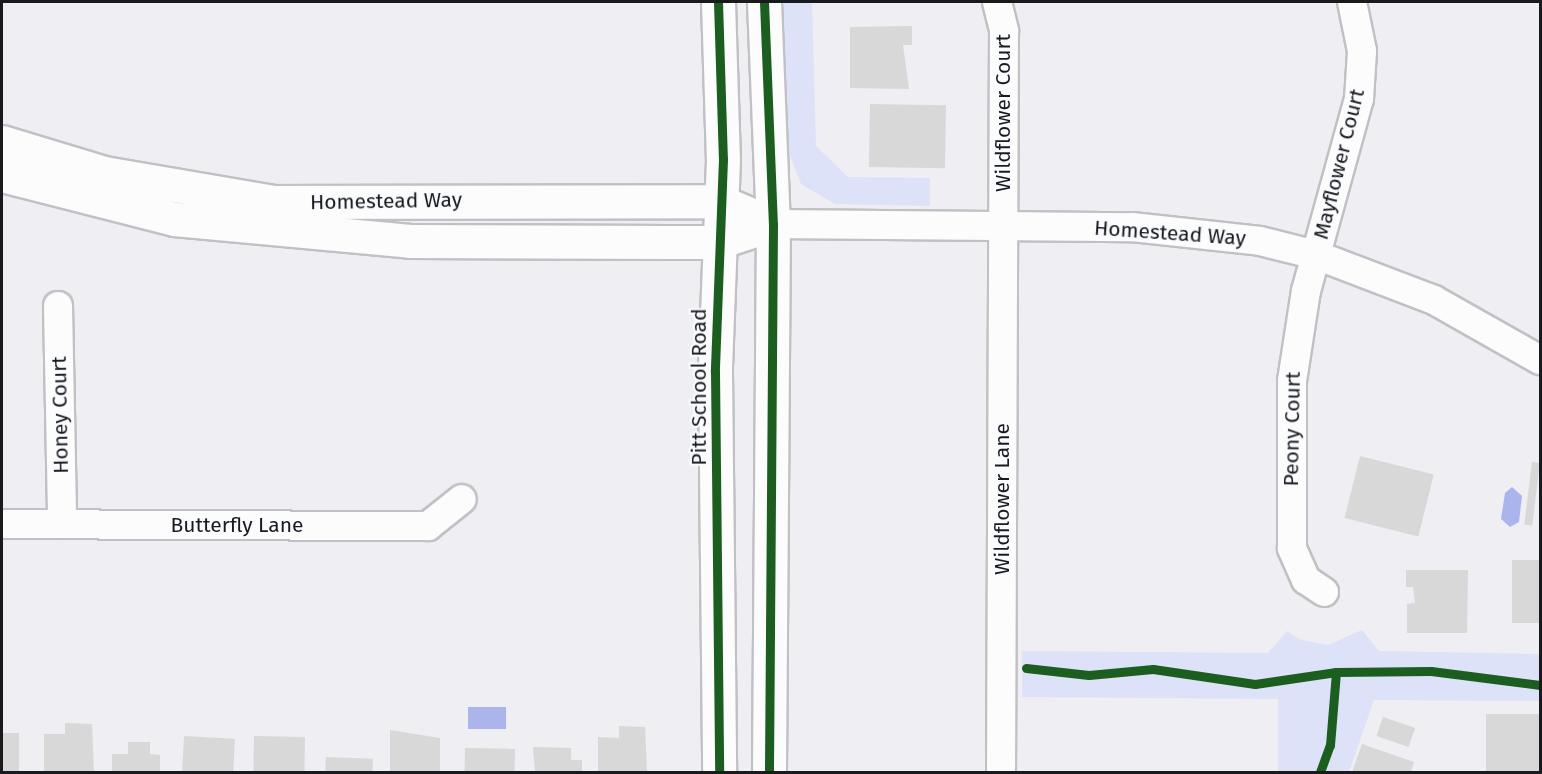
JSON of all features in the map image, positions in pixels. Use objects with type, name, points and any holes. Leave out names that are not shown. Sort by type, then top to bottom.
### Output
[{"type":"street","name":"Pitt School Road","points":[[718,2],[723,159],[718,242],[719,772]]},
{"type":"street","points":[[764,2],[773,224],[769,772]]},
{"type":"street","name":"Wildflower Court","points":[[997,2],[1004,31],[1004,226]]},
{"type":"street","name":"Mayflower Court","points":[[1316,255],[1359,99],[1362,51],[1352,2]]},
{"type":"street","name":"Homestead Way","points":[[2,142],[104,174],[274,202],[719,201],[773,224]]},
{"type":"street","name":"Homestead Way","points":[[2,175],[174,219],[253,230],[410,242],[718,242],[773,224],[1004,226],[1192,231],[1316,255],[1434,300],[1540,360]]},
{"type":"street","name":"Wildflower Lane","points":[[1001,772],[1004,226]]},
{"type":"street","name":"Peony Court","points":[[1316,255],[1292,381],[1292,548],[1306,580],[1324,592]]},
{"type":"street","name":"Honey Court","points":[[58,306],[62,524]]},
{"type":"street","name":"Butterfly Lane","points":[[2,524],[429,526],[462,499]]},
{"type":"shaded area","points":[[782,2],[812,2],[816,146],[848,177],[930,178],[930,206],[835,204],[801,184],[788,150]]},
{"type":"shaded area","points":[[1362,630],[1379,651],[1540,654],[1540,701],[1374,700],[1349,772],[1278,772],[1278,699],[1022,697],[1022,651],[1268,653],[1287,631],[1301,640],[1328,645]]},
{"type":"water","points":[[1512,487],[1522,496],[1519,522],[1510,527],[1501,519],[1505,493]]},
{"type":"water","points":[[468,707],[506,707],[506,729],[468,729]]},
{"type":"building","points":[[912,26],[912,45],[903,45],[909,89],[850,88],[850,27]]},
{"type":"building","points":[[870,104],[946,105],[945,168],[869,167]]},
{"type":"building","points":[[1360,456],[1434,474],[1418,536],[1345,518]]},
{"type":"building","points":[[1532,462],[1540,463],[1532,526],[1524,525]]},
{"type":"building","points":[[1512,560],[1540,560],[1540,623],[1512,623]]},
{"type":"building","points":[[1406,570],[1468,570],[1467,633],[1407,633],[1407,604],[1415,603],[1413,587],[1406,587]]},
{"type":"building","points":[[1486,714],[1540,714],[1540,772],[1486,772]]},
{"type":"building","points":[[1383,717],[1415,728],[1409,747],[1376,736]]},
{"type":"building","points":[[65,723],[92,724],[94,772],[44,772],[44,734],[65,734]]},
{"type":"building","points":[[619,726],[645,727],[647,772],[598,772],[598,737],[619,738]]},
{"type":"building","points":[[390,730],[440,738],[440,772],[390,772]]},
{"type":"building","points":[[2,733],[19,733],[19,772],[2,772]]},
{"type":"building","points":[[184,736],[235,739],[233,772],[182,772]]},
{"type":"building","points":[[254,736],[305,737],[304,772],[253,772]]},
{"type":"building","points":[[128,742],[150,742],[150,754],[160,755],[160,772],[112,772],[112,754],[128,754]]},
{"type":"building","points":[[1362,744],[1414,762],[1411,772],[1352,772]]},
{"type":"building","points":[[533,747],[571,748],[571,760],[582,760],[582,772],[535,772]]},
{"type":"building","points":[[465,748],[515,749],[515,772],[465,772]]},
{"type":"building","points":[[326,757],[373,759],[373,772],[325,772]]},
{"type":"cycle path","points":[[718,2],[723,159],[715,372],[719,772]]},
{"type":"cycle path","points":[[764,2],[773,224],[769,772]]},
{"type":"cycle path","points":[[1026,668],[1089,675],[1153,669],[1255,684],[1336,672],[1431,671],[1540,685]]},
{"type":"cycle path","points":[[1320,772],[1330,745],[1336,672]]}]
